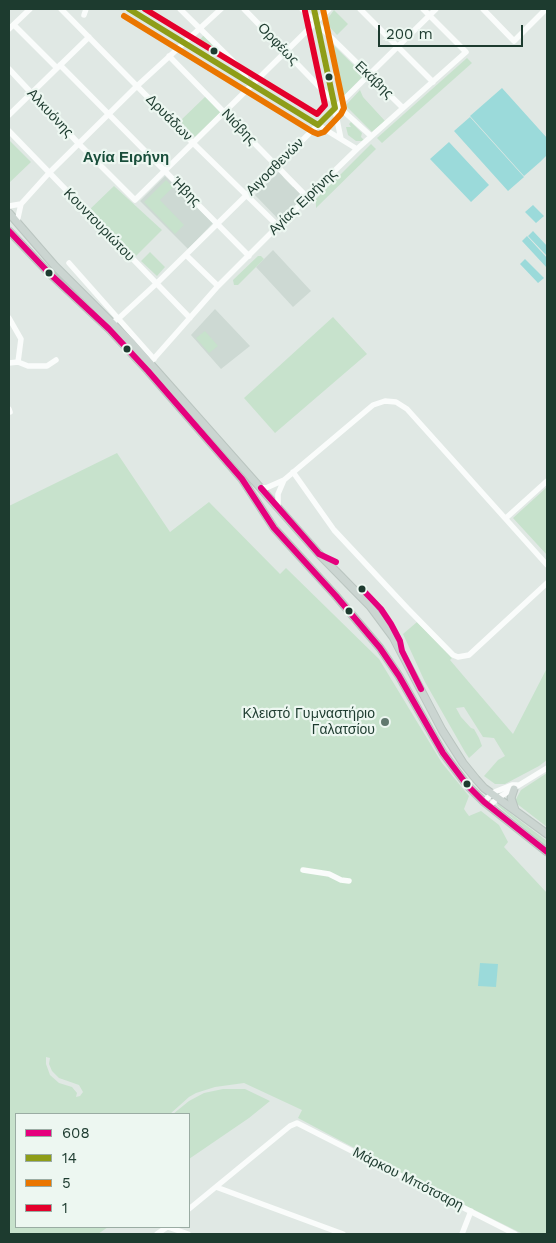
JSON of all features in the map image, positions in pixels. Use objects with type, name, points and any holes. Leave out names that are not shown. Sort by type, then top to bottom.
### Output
[{"type":"main road","points":[[9,213],[55,266],[115,320],[278,508],[378,616],[398,644],[442,730],[462,763],[484,788],[547,834]]},
{"type":"main road","points":[[9,231],[49,273],[116,336],[242,479],[274,528],[380,648],[453,768],[467,785],[487,804],[547,852]]},
{"type":"main road","points":[[515,810],[511,798],[516,787]]},
{"type":"street","points":[[11,27],[30,9]]},
{"type":"street","name":"Δρυάδων","points":[[61,9],[278,226]]},
{"type":"street","points":[[130,9],[357,149]]},
{"type":"street","points":[[180,9],[238,66],[249,83]]},
{"type":"street","points":[[14,221],[21,204],[49,173],[137,86],[220,9]]},
{"type":"street","name":"Ορφέως","points":[[244,9],[333,100]]},
{"type":"street","name":"Εκάβης","points":[[302,9],[403,108]]},
{"type":"street","points":[[314,9],[341,139]]},
{"type":"street","points":[[165,170],[224,112],[249,83],[286,52],[330,9]]},
{"type":"street","points":[[360,9],[432,82]]},
{"type":"street","points":[[423,9],[430,15]]},
{"type":"street","name":"Αιγοσθενών","points":[[115,320],[156,284],[436,9]]},
{"type":"street","points":[[483,9],[514,41],[545,11]]},
{"type":"street","name":"Αγίας Ειρήνης","points":[[152,361],[218,286],[278,226],[371,136],[466,52],[430,15]]},
{"type":"street","name":"Ήβης","points":[[11,27],[30,39],[109,114],[249,256]]},
{"type":"street","points":[[9,115],[89,37]]},
{"type":"street","name":"Νιόβης","points":[[169,56],[308,198]]},
{"type":"street","name":"Αλκυόνης","points":[[9,69],[79,144],[135,200],[165,170]]},
{"type":"street","points":[[335,108],[341,109],[371,136]]},
{"type":"street","name":"Κουντουριώτου","points":[[9,131],[190,318]]},
{"type":"street","points":[[9,206],[21,204]]},
{"type":"street","points":[[186,254],[218,286]]},
{"type":"street","points":[[70,263],[115,320]]},
{"type":"street","points":[[9,318],[21,339],[18,362]]},
{"type":"street","points":[[9,363],[18,362],[28,366],[47,366],[56,360]]},
{"type":"street","points":[[260,487],[266,488],[284,480],[374,405],[381,401],[392,401],[399,403],[407,409],[547,565]]},
{"type":"street","points":[[293,472],[334,530],[407,608],[452,654],[458,657],[468,655],[547,583]]},
{"type":"street","points":[[278,508],[278,494],[284,480]]},
{"type":"street","points":[[506,518],[547,481]]},
{"type":"street","points":[[487,804],[495,796],[516,787],[547,768]]},
{"type":"street","points":[[303,870],[329,874],[349,881]]},
{"type":"street","name":"Μάρκου Μπότσαρη","points":[[216,1187],[290,1126],[295,1124],[515,1234]]},
{"type":"street","points":[[190,1208],[216,1187],[343,1234]]},
{"type":"street","points":[[462,1234],[471,1211]]},
{"type":"street","points":[[171,1228],[188,1234]]},
{"type":"shaded area","points":[[280,171],[284,178],[305,198],[281,222],[255,195]]},
{"type":"shaded area","points":[[165,176],[213,223],[188,249],[140,201]]},
{"type":"shaded area","points":[[273,250],[311,291],[293,307],[256,267]]},
{"type":"shaded area","points":[[215,309],[250,346],[221,369],[191,335]]},
{"type":"green space","points":[[334,10],[348,24],[337,35],[325,22]]},
{"type":"green space","points":[[204,36],[234,66],[197,43]]},
{"type":"green space","points":[[329,41],[364,75],[342,98],[340,97]]},
{"type":"green space","points":[[467,58],[472,63],[382,143],[377,138]]},
{"type":"green space","points":[[360,90],[363,97],[385,121],[372,132],[346,105]]},
{"type":"green space","points":[[206,96],[221,112],[195,137],[180,121]]},
{"type":"green space","points":[[351,122],[362,133],[361,137],[364,140],[356,141],[348,135],[346,127],[351,127],[349,124]]},
{"type":"green space","points":[[9,140],[31,162],[9,183]]},
{"type":"green space","points":[[371,144],[376,149],[316,208],[316,199]]},
{"type":"green space","points":[[166,180],[173,187],[160,200],[184,225],[175,234],[144,202]]},
{"type":"green space","points":[[114,186],[162,230],[135,257],[88,211]]},
{"type":"green space","points":[[150,252],[165,267],[157,276],[141,261]]},
{"type":"green space","points":[[258,256],[264,259],[238,285],[234,285],[233,280]]},
{"type":"green space","points":[[333,317],[367,354],[275,433],[244,398]]},
{"type":"green space","points":[[205,331],[218,346],[209,353],[196,338]]},
{"type":"green space","points":[[117,453],[170,532],[209,502],[280,574],[286,568],[379,659],[442,763],[469,796],[464,809],[466,812],[469,816],[481,811],[499,825],[508,842],[504,847],[547,893],[547,1234],[523,1234],[422,1184],[298,1118],[302,1110],[244,1083],[215,1087],[196,1093],[171,1113],[15,1113],[15,1228],[107,1228],[98,1234],[9,1234],[9,506]],"holes":[[[46,1057],[50,1058],[49,1064],[52,1071],[59,1078],[79,1085],[83,1092],[80,1096],[76,1097],[77,1093],[72,1087],[59,1083],[50,1075],[46,1064]]]},
{"type":"green space","points":[[547,487],[547,555],[513,518]]},
{"type":"green space","points":[[417,622],[452,658],[450,660],[513,734],[547,668],[547,760],[505,784],[495,784],[484,776],[498,760],[505,756],[494,738],[483,737],[464,707],[456,708],[461,717],[474,729],[482,746],[469,758],[465,752],[425,682],[403,634]]},
{"type":"green space","points":[[547,773],[547,827],[516,803],[516,799],[521,790]]},
{"type":"green space","points":[[497,805],[547,841],[547,847]]},
{"type":"green space","points":[[223,1089],[245,1089],[270,1101],[249,1118],[190,1158],[190,1113],[174,1113],[189,1101],[204,1093]]},
{"type":"water","points":[[502,88],[547,138],[547,155],[540,162],[486,102]]},
{"type":"water","points":[[486,102],[540,162],[524,176],[470,116]]},
{"type":"water","points":[[470,117],[524,177],[508,191],[454,131]]},
{"type":"water","points":[[449,142],[489,185],[471,202],[430,159]]},
{"type":"water","points":[[533,205],[544,216],[536,223],[525,212]]},
{"type":"water","points":[[533,231],[547,246],[547,256],[528,236]]},
{"type":"water","points":[[527,236],[547,258],[547,268],[522,241]]},
{"type":"water","points":[[525,259],[544,278],[538,283],[520,264]]},
{"type":"water","points":[[480,963],[498,964],[496,987],[478,986]]},
{"type":"transit line","name":"14","points":[[129,9],[318,125],[335,108],[314,9]]},
{"type":"transit line","name":"1","points":[[145,9],[317,114],[325,105],[305,11]]},
{"type":"transit line","name":"5","points":[[124,16],[318,134],[324,132],[341,114],[344,108],[323,9]]},
{"type":"transit line","name":"608","points":[[9,231],[49,273],[109,329],[242,479],[274,528],[380,648],[399,676],[443,753],[467,785],[484,802],[547,852]]},
{"type":"transit line","name":"608","points":[[261,488],[319,554],[336,562]]},
{"type":"transit line","name":"608","points":[[362,589],[381,609],[391,624],[421,689]]},
{"type":"place","name":"Κλειστό Γυμναστήριο Γαλατσίου","points":[[385,722]]},
{"type":"district","name":"Αγία Ειρήνη","points":[[126,158]]}]
